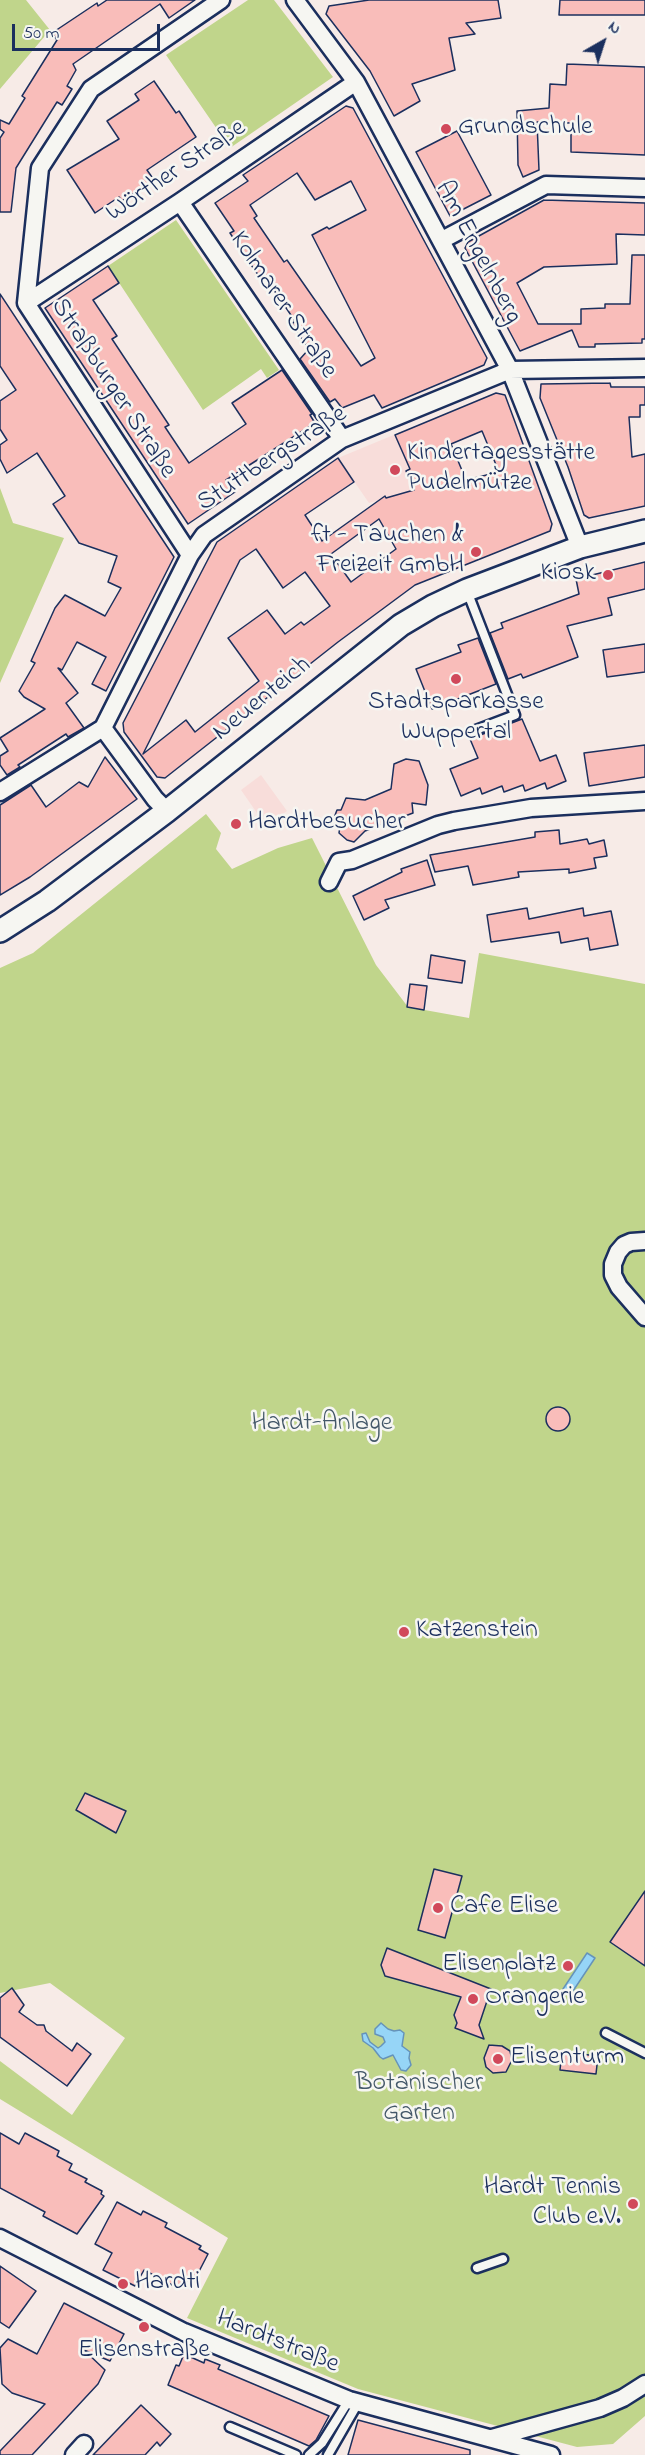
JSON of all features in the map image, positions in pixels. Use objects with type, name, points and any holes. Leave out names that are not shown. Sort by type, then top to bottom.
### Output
[{"type":"street","name":"Straßburger Straße","points":[[190,555],[26,303],[40,168],[91,89],[221,0]]},
{"type":"street","name":"Am Engelnberg","points":[[295,0],[356,82],[510,370],[579,547]]},
{"type":"street","name":"Wörther Straße","points":[[26,303],[356,82]]},
{"type":"street","points":[[442,240],[546,185],[645,188]]},
{"type":"street","name":"Kolmarer Straße","points":[[180,202],[342,439]]},
{"type":"street","name":"Stuttbergstraße","points":[[103,728],[190,555],[204,535],[342,439],[510,370],[645,368]]},
{"type":"street","name":"Neuenteich","points":[[0,931],[47,901],[168,812],[384,637],[433,606],[467,590],[579,547],[645,531]]},
{"type":"street","points":[[0,792],[103,728],[155,799],[168,812]]},
{"type":"street","points":[[328,882],[339,862],[352,860],[438,825],[531,808],[645,801]]},
{"type":"street","points":[[645,1241],[624,1245],[613,1264],[613,1275],[645,1317]]},
{"type":"street","name":"Hardtstraße","points":[[0,2238],[184,2332],[353,2402],[551,2455]]},
{"type":"street","points":[[491,2439],[600,2408],[623,2398],[645,2384]]},
{"type":"lane","points":[[467,590],[515,715],[473,731]]},
{"type":"lane","points":[[606,2033],[645,2053]]},
{"type":"lane","points":[[477,2268],[503,2259]]},
{"type":"lane","points":[[309,2455],[322,2443],[353,2402]]},
{"type":"lane","points":[[328,2455],[353,2402]]},
{"type":"lane","points":[[230,2427],[296,2455]]},
{"type":"shaded area","name":"Kindertagesstätte Pudelmütze","points":[[425,422],[450,482],[369,503],[338,458]]},
{"type":"shaded area","points":[[261,775],[287,811],[266,826],[241,790]]},
{"type":"green space","points":[[0,0],[26,0],[50,30],[0,89]]},
{"type":"green space","points":[[248,0],[274,0],[333,77],[230,148],[166,55]]},
{"type":"green space","points":[[176,220],[279,370],[267,378],[261,369],[203,410],[108,266]]},
{"type":"green space","points":[[0,488],[13,523],[64,538],[0,683]]},
{"type":"green space","name":"Hardt-Anlage","points":[[206,814],[221,833],[216,849],[232,869],[278,848],[312,838],[376,965],[408,1007],[469,1018],[479,953],[645,984],[645,2416],[613,2444],[577,2447],[358,2389],[187,2318],[228,2238],[0,2099],[0,2061],[72,2115],[125,2038],[50,1983],[0,1993],[0,968],[33,953]]},
{"type":"water","points":[[587,1953],[595,1958],[571,1994],[563,1989]]},
{"type":"water","points":[[381,2023],[388,2029],[400,2030],[404,2033],[402,2046],[410,2052],[411,2065],[406,2071],[401,2070],[393,2055],[383,2059],[363,2041],[362,2034],[366,2033],[370,2042],[378,2048],[385,2042],[383,2037],[375,2034],[375,2029]]},
{"type":"building","points":[[107,0],[195,0],[169,18],[160,4],[73,64],[76,70],[67,86],[72,89],[62,105],[57,102],[16,168],[11,212],[0,212],[0,138],[4,132],[0,129],[0,120],[9,124],[25,98],[22,96],[57,40],[52,33],[97,3],[98,6]]},
{"type":"building","points":[[369,0],[498,0],[501,18],[466,23],[475,34],[449,38],[455,70],[412,84],[420,101],[394,116],[370,71],[326,14],[329,6]]},
{"type":"building","points":[[560,0],[645,0],[645,15],[559,15]]},
{"type":"building","points":[[567,64],[645,67],[645,155],[571,152],[571,123],[537,122],[539,170],[523,177],[518,165],[517,111],[549,108],[550,84],[566,85]]},
{"type":"building","points":[[154,81],[176,113],[179,111],[196,137],[147,170],[154,180],[122,201],[119,197],[95,213],[67,170],[119,139],[107,121],[139,100],[135,94]]},
{"type":"building","points":[[346,106],[353,108],[487,358],[484,365],[382,408],[374,395],[342,408],[335,399],[330,402],[300,359],[309,349],[292,324],[295,321],[265,277],[261,279],[247,259],[230,233],[234,231],[215,203],[248,181],[243,175]],"holes":[[[297,173],[315,200],[351,181],[366,210],[312,235],[375,358],[361,366],[287,260],[284,262],[254,218],[257,216],[250,205]]]},
{"type":"building","points":[[457,131],[491,195],[450,216],[416,152]]},
{"type":"building","points":[[544,200],[645,203],[645,235],[616,234],[617,264],[544,267],[517,283],[538,324],[581,324],[581,309],[605,308],[605,304],[630,304],[632,255],[645,255],[645,339],[642,339],[642,343],[595,344],[595,347],[579,347],[572,330],[520,351],[465,248],[468,242]]},
{"type":"building","points":[[108,266],[119,283],[93,300],[117,336],[112,339],[169,425],[165,427],[189,463],[246,424],[232,403],[282,370],[312,414],[310,415],[315,423],[226,480],[235,492],[188,524],[45,308]]},
{"type":"building","points":[[0,294],[174,557],[106,691],[92,684],[106,657],[77,642],[62,670],[58,668],[78,693],[66,703],[84,728],[68,737],[66,734],[18,765],[20,767],[7,775],[0,765],[0,756],[8,751],[0,738],[45,709],[24,697],[19,691],[35,663],[31,661],[55,608],[65,595],[105,616],[121,588],[108,582],[117,556],[79,543],[53,504],[65,496],[37,453],[7,473],[0,459],[0,445],[7,440],[0,429],[0,401],[16,390],[0,366]]},
{"type":"building","points":[[610,383],[611,387],[645,387],[645,405],[640,405],[640,417],[629,417],[632,457],[645,454],[645,506],[589,518],[584,515],[568,467],[540,398],[541,384]]},
{"type":"building","points":[[496,393],[505,395],[552,524],[550,531],[415,585],[338,642],[165,778],[157,777],[124,732],[123,723],[217,542],[338,458],[354,482],[305,515],[322,541],[385,496],[386,498],[414,490],[406,471],[410,469],[395,435]],"holes":[[[482,431],[499,472],[466,480],[451,444]],[[379,519],[396,549],[351,582],[331,554]],[[256,549],[283,588],[305,572],[330,606],[304,625],[301,622],[285,634],[267,610],[228,638],[259,681],[195,732],[186,720],[143,754],[240,560]]]},
{"type":"building","points":[[645,562],[645,589],[608,598],[612,615],[567,626],[578,657],[523,678],[521,674],[508,679],[490,633],[503,628],[501,623],[579,594],[576,579]]},
{"type":"building","points":[[478,638],[496,684],[432,709],[416,669],[461,652],[458,645]]},
{"type":"building","points":[[645,644],[645,672],[607,677],[603,650]]},
{"type":"building","points":[[522,719],[540,761],[556,755],[566,781],[547,789],[545,783],[525,791],[523,785],[504,792],[502,786],[482,794],[480,788],[461,796],[450,769],[478,758],[470,739]]},
{"type":"building","points":[[645,745],[645,777],[589,786],[584,753]]},
{"type":"building","points":[[105,757],[137,799],[30,877],[0,895],[0,805],[31,785],[46,807],[79,782],[88,787]]},
{"type":"building","points":[[406,759],[419,761],[428,785],[426,805],[412,803],[413,813],[365,831],[354,842],[347,840],[339,833],[340,826],[332,823],[337,810],[341,810],[346,798],[365,800],[391,789],[394,764]]},
{"type":"building","points":[[559,830],[560,844],[587,839],[589,844],[604,840],[607,856],[594,858],[596,868],[569,873],[569,869],[518,872],[519,877],[473,885],[468,866],[435,872],[430,855],[535,837],[535,832]]},
{"type":"building","points":[[427,860],[435,885],[385,900],[389,908],[364,920],[353,896],[402,872],[401,869]]},
{"type":"building","points":[[527,908],[529,919],[583,908],[584,916],[611,911],[618,945],[590,950],[588,938],[561,943],[559,932],[491,942],[487,915]]},
{"type":"building","points":[[431,955],[465,961],[462,983],[428,978]]},
{"type":"building","points":[[410,984],[427,986],[424,1010],[407,1007]]},
{"type":"building","points":[[558,1407],[567,1410],[570,1419],[567,1428],[558,1431],[549,1428],[546,1419],[549,1410]]},
{"type":"building","points":[[85,1793],[126,1811],[116,1833],[76,1810]]},
{"type":"building","name":"Cafe Elise","points":[[434,1869],[462,1876],[445,1938],[418,1930]]},
{"type":"building","points":[[645,1891],[645,1966],[610,1942]]},
{"type":"building","name":"Orangerie","points":[[387,1948],[491,1989],[479,2025],[484,2039],[455,2028],[457,2023],[454,2015],[461,1997],[385,1976],[381,1965]]},
{"type":"building","points":[[12,1988],[24,2005],[19,2012],[37,2025],[44,2025],[46,2031],[72,2051],[77,2043],[91,2054],[67,2086],[0,2037],[0,1998]]},
{"type":"building","name":"Elisenturm","points":[[489,2045],[502,2046],[510,2051],[512,2060],[506,2072],[493,2073],[486,2067],[484,2058]]},
{"type":"building","points":[[562,2052],[598,2056],[596,2074],[560,2070]]},
{"type":"building","points":[[0,2133],[19,2144],[25,2133],[59,2151],[57,2156],[72,2164],[69,2170],[87,2179],[85,2182],[102,2191],[101,2194],[104,2196],[77,2234],[43,2216],[45,2212],[0,2188]]},
{"type":"building","points":[[117,2202],[141,2215],[143,2211],[167,2223],[165,2227],[201,2246],[199,2249],[208,2254],[193,2283],[184,2279],[178,2288],[144,2270],[135,2286],[103,2270],[112,2253],[95,2244]]},
{"type":"building","points":[[0,2266],[36,2291],[9,2328],[0,2322]]},
{"type":"building","points":[[64,2303],[124,2334],[110,2361],[84,2350],[105,2370],[98,2384],[32,2455],[0,2455],[0,2451],[45,2404],[12,2393],[2,2384],[0,2348],[8,2339],[37,2354]]},
{"type":"building","points":[[184,2354],[204,2363],[205,2359],[220,2365],[218,2369],[329,2416],[316,2440],[309,2446],[168,2385],[176,2365],[179,2366]]},
{"type":"building","points":[[141,2405],[171,2434],[160,2446],[157,2442],[145,2455],[93,2455]]},
{"type":"building","points":[[358,2420],[470,2450],[470,2455],[348,2455]]},
{"type":"place","name":"Grundschule","points":[[446,129]]},
{"type":"place","name":"Kindertagesstätte Pudelmütze","points":[[395,470]]},
{"type":"place","name":"ft - Tauchen & Freizeit GmbH","points":[[476,552]]},
{"type":"place","name":"Kiosk","points":[[608,575]]},
{"type":"place","name":"Stadtsparkasse Wuppertal","points":[[456,679]]},
{"type":"place","name":"Hardtbesucher","points":[[236,824]]},
{"type":"place","name":"Katzenstein","points":[[404,1632]]},
{"type":"place","name":"Cafe Elise","points":[[438,1908]]},
{"type":"place","name":"Elisenplatz","points":[[568,1966]]},
{"type":"place","name":"Orangerie","points":[[473,1999]]},
{"type":"place","name":"Elisenturm","points":[[498,2059]]},
{"type":"place","name":"Hardt Tennis Club e.V.","points":[[633,2204]]},
{"type":"place","name":"Hardti","points":[[123,2284]]},
{"type":"place","name":"Elisenstraße","points":[[144,2327]]},
{"type":"park label","name":"Botanischer Garten","points":[[419,2100]]}]
